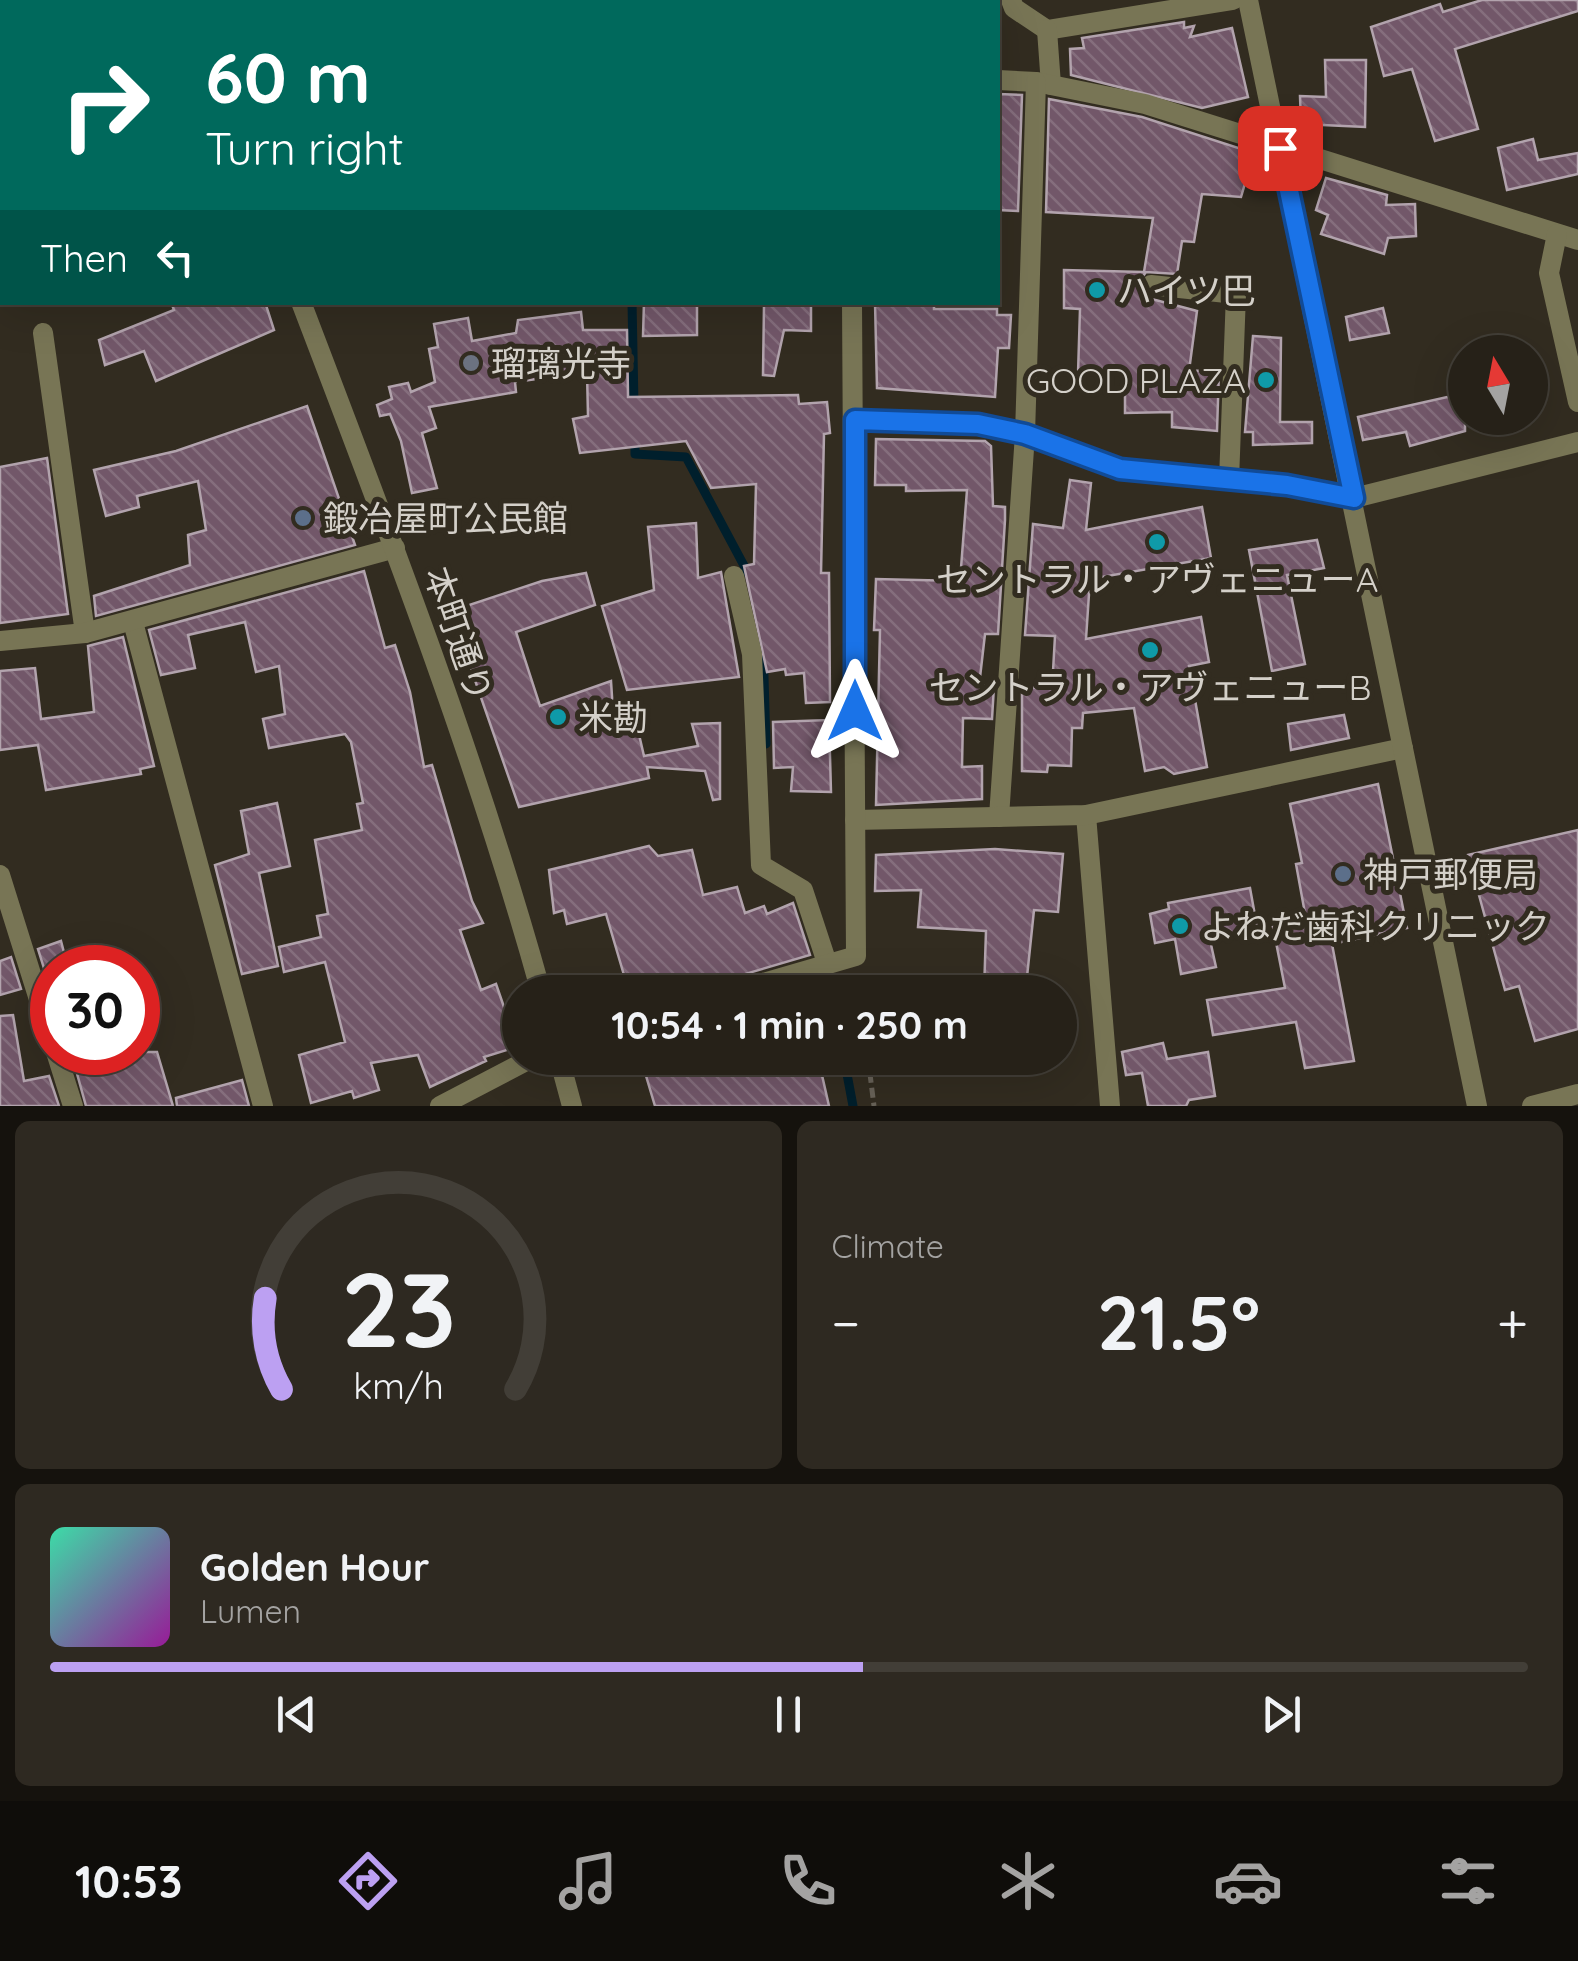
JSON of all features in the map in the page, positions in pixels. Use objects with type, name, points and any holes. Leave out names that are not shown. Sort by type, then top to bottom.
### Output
[{"type":"street","points":[[1010,0],[1014,8],[1047,30],[1234,0]]},
{"type":"street","points":[[1248,0],[1477,1106]]},
{"type":"street","points":[[1000,817],[1047,30]]},
{"type":"street","points":[[1000,80],[1044,84],[1145,104],[1578,240]]},
{"type":"street","points":[[1557,234],[1548,274],[1578,402]]},
{"type":"street","points":[[1151,285],[1236,294],[1229,480]]},
{"type":"street","name":"本町通り","points":[[302,305],[395,548],[502,851],[536,975]]},
{"type":"street","points":[[788,975],[856,956],[852,305]]},
{"type":"street","points":[[43,333],[85,633]]},
{"type":"street","points":[[855,420],[978,424],[1025,434],[1120,469],[1354,498],[1578,442]]},
{"type":"street","points":[[0,641],[85,633],[133,622],[395,548]]},
{"type":"street","points":[[734,576],[752,654],[761,865],[803,890],[827,963]]},
{"type":"street","points":[[133,622],[263,1106]]},
{"type":"street","points":[[855,820],[1086,815],[1403,748]]},
{"type":"street","points":[[1086,815],[1110,1106]]},
{"type":"street","points":[[0,875],[30,971]]},
{"type":"street","points":[[440,1106],[502,1074]]},
{"type":"street","points":[[63,1075],[73,1106]]},
{"type":"street","points":[[564,1075],[572,1106]]},
{"type":"street","points":[[1532,1106],[1578,1094]]},
{"type":"path","points":[[870,1075],[874,1106]]},
{"type":"building","points":[[1482,0],[1578,0],[1578,11],[1455,49],[1478,129],[1435,141],[1412,69],[1384,76],[1371,27],[1440,4],[1443,12]]},
{"type":"building","points":[[1184,22],[1184,28],[1194,26],[1190,37],[1232,28],[1248,97],[1202,108],[1071,75],[1070,49],[1084,48],[1082,38]]},
{"type":"building","points":[[1325,60],[1366,60],[1365,127],[1301,124],[1300,96],[1326,97]]},
{"type":"building","points":[[1000,94],[1022,95],[1018,211],[1000,210]]},
{"type":"building","points":[[1049,99],[1142,117],[1254,153],[1241,197],[1202,194],[1194,242],[1182,241],[1177,274],[1146,272],[1138,283],[1144,297],[1197,311],[1189,371],[1219,370],[1217,431],[1172,427],[1172,412],[1125,413],[1125,373],[1078,374],[1080,309],[1064,308],[1064,270],[1144,272],[1153,218],[1046,212]]},
{"type":"building","points":[[1533,139],[1538,160],[1578,153],[1578,174],[1507,190],[1498,148]]},
{"type":"building","points":[[1326,178],[1387,195],[1386,205],[1415,204],[1416,236],[1388,238],[1384,254],[1321,234],[1328,215],[1316,210]]},
{"type":"building","points":[[172,305],[266,305],[274,330],[156,381],[144,351],[105,365],[99,340],[174,310]]},
{"type":"building","points":[[644,305],[697,305],[697,335],[643,336]]},
{"type":"building","points":[[764,305],[811,305],[811,331],[784,330],[774,376],[763,375]]},
{"type":"building","points":[[875,305],[997,309],[997,315],[1011,315],[1009,348],[998,348],[995,397],[877,388]]},
{"type":"building","points":[[1383,308],[1389,333],[1350,340],[1346,317]]},
{"type":"building","points":[[581,312],[583,330],[627,330],[628,397],[798,395],[799,404],[827,402],[830,433],[824,434],[821,573],[829,573],[830,702],[806,703],[804,673],[786,675],[785,669],[767,672],[744,566],[754,564],[756,484],[711,488],[686,441],[580,453],[573,419],[588,416],[587,372],[515,382],[516,392],[429,407],[436,428],[422,433],[437,488],[412,493],[401,441],[390,414],[380,416],[377,405],[392,399],[389,387],[408,383],[411,392],[435,382],[429,349],[438,347],[434,324],[468,318],[472,341],[516,333],[518,320]]},
{"type":"building","name":"GOOD PLAZA","points":[[1253,336],[1281,338],[1280,422],[1312,422],[1312,443],[1253,445],[1253,432],[1245,432]]},
{"type":"building","points":[[1448,397],[1450,435],[1410,446],[1406,432],[1363,440],[1358,417]]},
{"type":"building","points":[[307,406],[355,545],[96,616],[94,596],[190,565],[188,535],[206,530],[198,481],[137,496],[139,507],[106,516],[94,470],[176,451]]},
{"type":"building","points":[[876,439],[985,441],[991,446],[993,506],[1005,507],[998,634],[985,634],[979,686],[994,686],[992,719],[963,718],[962,767],[982,766],[982,799],[876,805],[880,630],[874,630],[876,579],[960,581],[967,490],[906,491],[906,485],[875,485]]},
{"type":"building","points":[[47,458],[68,614],[0,623],[0,467]]},
{"type":"building","points":[[1070,480],[1091,483],[1086,530],[1202,507],[1211,558],[1090,579],[1086,639],[1201,617],[1209,662],[1189,666],[1207,767],[1174,774],[1164,767],[1145,771],[1134,708],[1083,713],[1082,728],[1072,728],[1071,766],[1048,765],[1047,772],[1022,771],[1022,687],[1052,689],[1055,636],[1025,635],[1033,524],[1063,528]]},
{"type":"building","points":[[696,523],[698,578],[721,572],[739,677],[627,690],[602,606],[654,590],[648,527]]},
{"type":"building","points":[[1317,540],[1324,568],[1287,575],[1305,664],[1272,671],[1249,550]]},
{"type":"building","points":[[364,571],[385,648],[395,645],[410,692],[424,767],[432,765],[472,901],[483,923],[460,930],[481,990],[496,984],[502,1001],[502,1052],[484,1057],[486,1061],[430,1087],[418,1055],[371,1063],[379,1090],[354,1098],[352,1091],[311,1103],[299,1055],[345,1042],[325,962],[284,972],[279,947],[321,937],[317,916],[328,914],[315,840],[362,830],[357,804],[363,803],[351,742],[345,734],[269,748],[263,719],[285,714],[279,666],[256,672],[245,622],[188,635],[195,668],[161,675],[149,630]]},
{"type":"building","points":[[586,573],[595,605],[516,632],[540,706],[611,681],[614,727],[637,726],[644,756],[698,746],[692,724],[720,723],[720,799],[713,800],[705,771],[647,767],[649,778],[519,807],[451,611],[542,581]]},
{"type":"building","points":[[123,637],[154,766],[140,769],[141,774],[46,790],[38,745],[0,750],[0,671],[35,668],[41,719],[94,712],[88,646]]},
{"type":"building","points":[[1344,715],[1349,738],[1291,750],[1288,724]]},
{"type":"building","points":[[829,720],[831,792],[791,791],[793,767],[774,768],[773,722]]},
{"type":"building","points":[[1378,784],[1407,928],[1332,944],[1354,1061],[1305,1068],[1296,1022],[1213,1035],[1207,1000],[1285,988],[1273,927],[1306,919],[1296,864],[1302,863],[1290,804]]},
{"type":"building","points":[[277,803],[290,866],[259,873],[278,966],[242,974],[215,865],[249,854],[241,811]]},
{"type":"building","points":[[1578,830],[1578,1029],[1535,1041],[1519,986],[1505,990],[1468,855]]},
{"type":"building","points":[[649,846],[658,856],[692,850],[703,895],[737,887],[745,913],[764,906],[767,914],[793,903],[810,955],[742,975],[624,975],[606,914],[567,924],[564,910],[554,913],[549,870]]},
{"type":"building","points":[[995,849],[1063,854],[1058,912],[1034,910],[1027,975],[985,975],[986,931],[918,927],[921,890],[875,891],[876,855]]},
{"type":"building","points":[[1250,888],[1258,932],[1210,940],[1216,967],[1181,974],[1175,939],[1155,943],[1150,914],[1169,909],[1168,903]]},
{"type":"building","points":[[11,957],[21,989],[0,995],[0,961]]},
{"type":"building","points":[[13,1015],[24,1081],[49,1076],[59,1106],[0,1106],[0,1016]]},
{"type":"building","points":[[1163,1043],[1167,1059],[1208,1052],[1215,1096],[1189,1100],[1186,1106],[1148,1106],[1142,1073],[1126,1075],[1122,1052]]},
{"type":"building","points":[[160,1062],[173,1106],[86,1106],[77,1075],[160,1075]]},
{"type":"building","points":[[646,1075],[822,1075],[829,1106],[655,1106]]},
{"type":"building","points":[[242,1080],[249,1106],[177,1106],[176,1098]]},
{"type":"waterway","points":[[632,305],[634,405]]},
{"type":"waterway","points":[[635,435],[635,454],[686,457],[749,575]]},
{"type":"waterway","points":[[763,644],[766,744]]},
{"type":"waterway","points":[[847,1075],[853,1106]]},
{"type":"place","name":"ハイツ巴","points":[[1097,290]]},
{"type":"place","name":"瑠璃光寺","points":[[471,363]]},
{"type":"place","name":"GOOD PLAZA","points":[[1266,380]]},
{"type":"place","name":"鍛冶屋町公民館","points":[[303,518]]},
{"type":"place","name":"セントラル・アヴェニューA","points":[[1157,542]]},
{"type":"place","name":"セントラル・アヴェニューB","points":[[1150,650]]},
{"type":"place","name":"米勘","points":[[558,717]]},
{"type":"place","name":"神戸郵便局","points":[[1343,874]]},
{"type":"place","name":"よねだ歯科クリニック","points":[[1180,926]]},
{"type":"route","points":[[855,711],[855,420],[978,424],[1025,434],[1120,469],[1287,485],[1354,498],[1280,148]]}]
